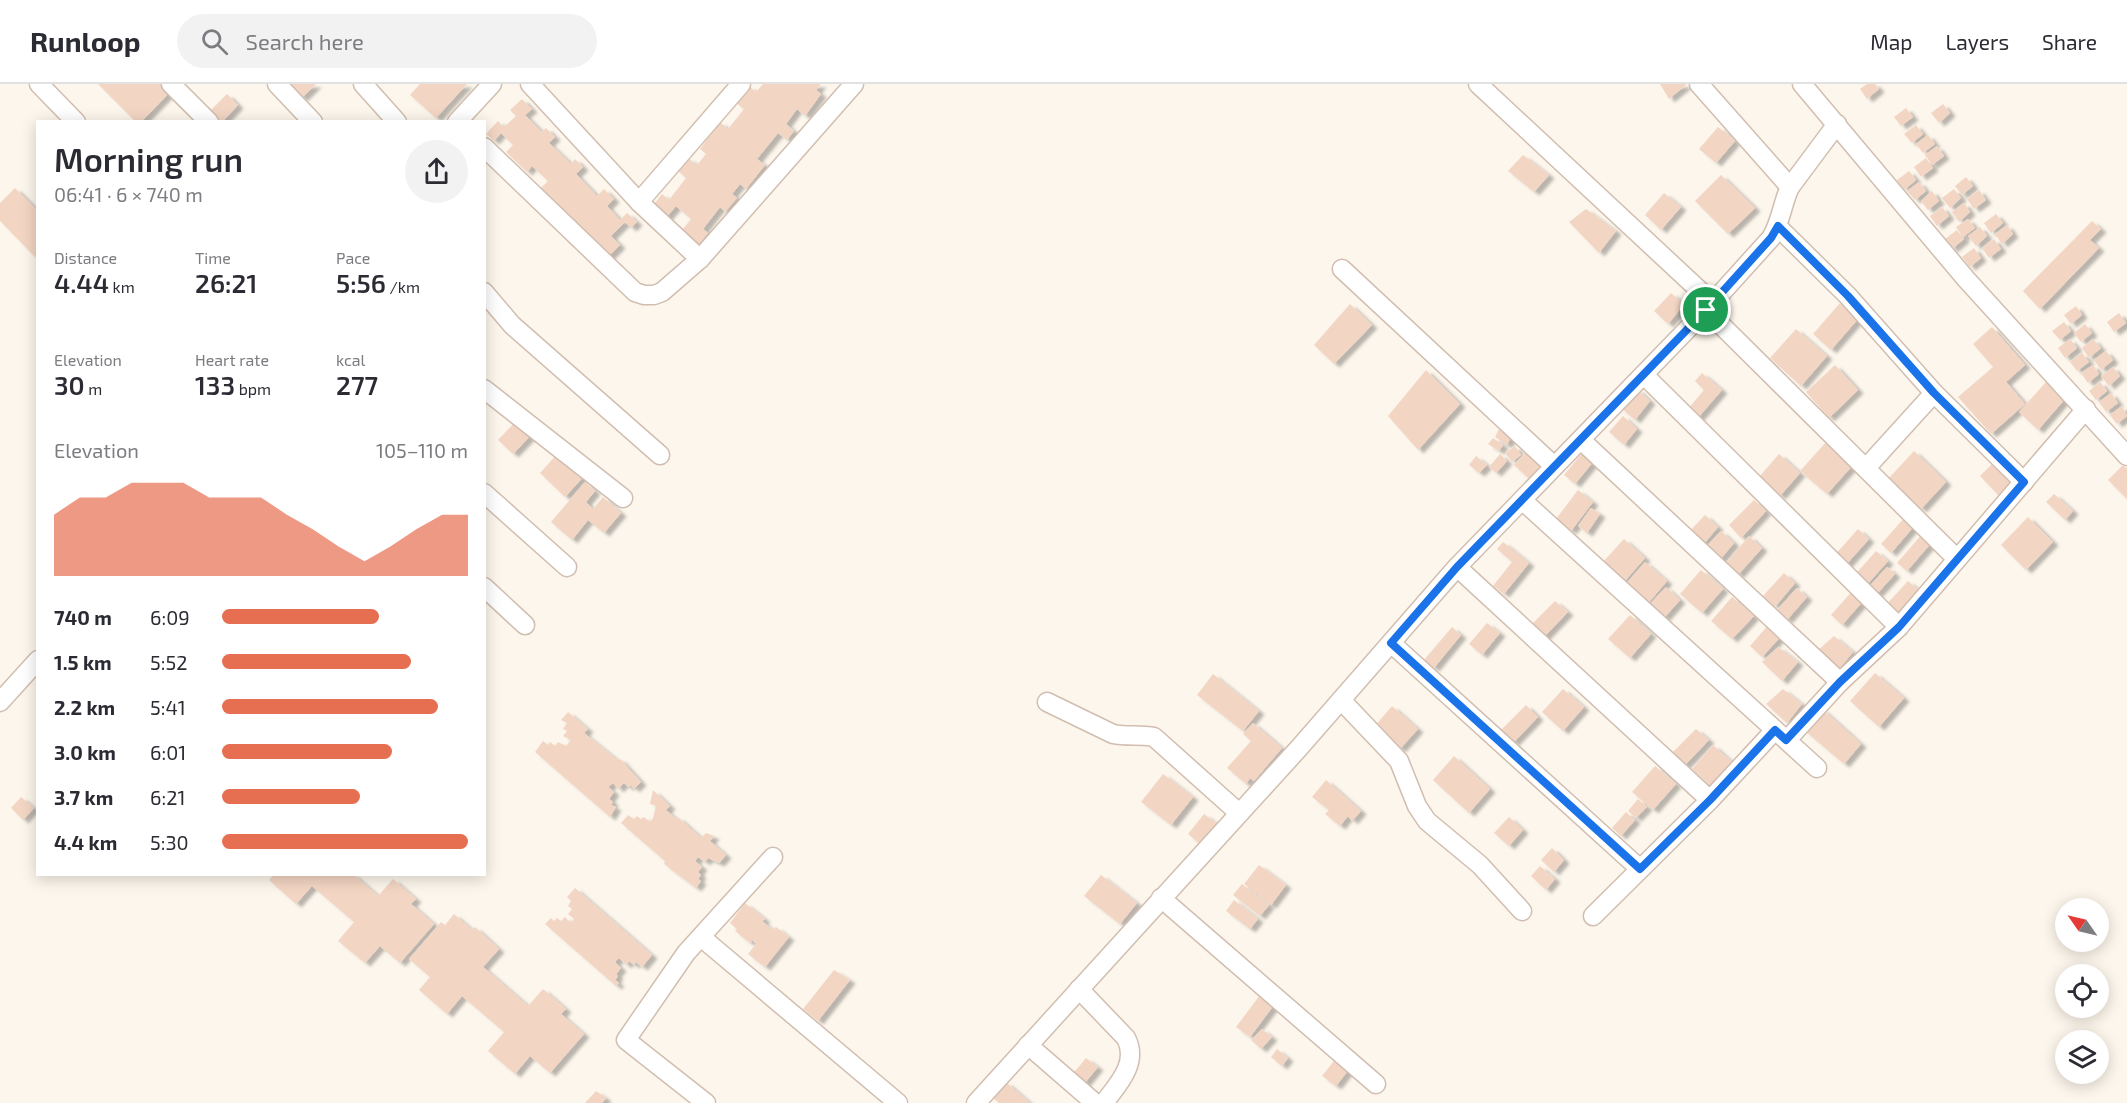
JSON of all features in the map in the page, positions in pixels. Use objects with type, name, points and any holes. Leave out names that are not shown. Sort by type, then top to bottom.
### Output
[{"type":"street","points":[[39,84],[74,120]]},
{"type":"street","points":[[171,84],[207,120]]},
{"type":"street","points":[[277,84],[312,120]]},
{"type":"street","points":[[363,84],[395,120]]},
{"type":"street","points":[[459,120],[492,84]]},
{"type":"street","points":[[530,84],[639,202],[700,259]]},
{"type":"street","points":[[639,202],[741,84]]},
{"type":"street","points":[[486,149],[634,292],[654,295],[663,292],[700,259],[854,84]]},
{"type":"street","points":[[1478,84],[1710,307],[1957,559]]},
{"type":"street","points":[[1698,84],[1790,187]]},
{"type":"street","points":[[1802,84],[1966,279],[2127,456]]},
{"type":"street","points":[[976,1103],[1341,700],[1457,567],[1710,307],[1771,238],[1778,226],[1785,196],[1790,187],[1836,124]]},
{"type":"street","points":[[1778,226],[1848,296],[1934,393],[2024,482]]},
{"type":"street","points":[[1342,269],[1554,466]]},
{"type":"street","points":[[486,294],[512,326],[660,455]]},
{"type":"street","points":[[1644,375],[1899,627]]},
{"type":"street","points":[[486,391],[623,498]]},
{"type":"street","points":[[1866,468],[1934,393]]},
{"type":"street","points":[[1593,916],[1710,800],[1899,627],[2086,409]]},
{"type":"street","points":[[1581,440],[1840,682]]},
{"type":"street","points":[[486,495],[567,567]]},
{"type":"street","points":[[1522,500],[1817,768]]},
{"type":"street","points":[[1457,567],[1710,800]]},
{"type":"street","points":[[486,589],[525,625]]},
{"type":"street","points":[[1391,643],[1640,869]]},
{"type":"street","points":[[0,702],[36,662]]},
{"type":"street","points":[[1341,700],[1399,761],[1422,815],[1480,865],[1522,910]]},
{"type":"street","points":[[1047,702],[1113,734],[1154,737],[1239,813]]},
{"type":"street","points":[[706,1103],[626,1040],[686,953],[773,857]]},
{"type":"street","points":[[1161,898],[1376,1084]]},
{"type":"street","points":[[701,937],[898,1103]]},
{"type":"street","points":[[1078,989],[1126,1038],[1130,1046],[1130,1064],[1104,1103]]},
{"type":"street","points":[[1028,1045],[1095,1103]]},
{"type":"building","points":[[98,84],[162,84],[170,92],[143,120],[134,120]]},
{"type":"building","points":[[291,84],[316,84],[302,98],[289,86]]},
{"type":"building","points":[[420,84],[467,84],[436,118],[410,95]]},
{"type":"building","points":[[763,84],[821,84],[816,90],[821,94],[805,116],[797,109],[786,124],[794,131],[787,140],[778,133],[757,159],[765,165],[746,189],[740,184],[732,194],[737,198],[725,212],[720,207],[703,229],[708,233],[696,248],[679,234],[691,219],[676,206],[665,219],[651,208],[662,194],[669,200],[686,178],[678,171],[688,158],[697,165],[706,154],[700,149],[720,122],[728,129],[744,109],[736,103],[749,86],[756,92]]},
{"type":"building","points":[[1660,84],[1685,84],[1686,85],[1669,99]]},
{"type":"building","points":[[1867,84],[1875,84],[1879,89],[1867,99],[1860,89]]},
{"type":"building","points":[[227,94],[238,105],[224,120],[215,120],[208,113]]},
{"type":"building","points":[[522,99],[532,109],[525,115],[542,132],[546,128],[555,137],[549,143],[571,164],[575,159],[583,167],[576,174],[597,196],[604,189],[614,199],[607,206],[620,220],[627,213],[637,222],[631,228],[625,222],[611,236],[620,245],[606,259],[585,238],[589,233],[583,236],[539,190],[548,181],[532,166],[527,172],[506,152],[513,145],[501,133],[494,141],[486,134],[498,121],[504,127],[516,116],[510,110]]},
{"type":"building","points":[[1943,104],[1950,113],[1939,123],[1931,113]]},
{"type":"building","points":[[1906,108],[1913,117],[1901,126],[1894,117]]},
{"type":"building","points":[[1916,125],[1923,134],[1912,143],[1904,134]]},
{"type":"building","points":[[1718,127],[1735,141],[1716,163],[1699,149]]},
{"type":"building","points":[[1928,135],[1935,144],[1923,153],[1916,144]]},
{"type":"building","points":[[1937,146],[1944,156],[1932,165],[1925,155]]},
{"type":"building","points":[[1523,155],[1549,175],[1534,192],[1508,171]]},
{"type":"building","points":[[1926,158],[1933,168],[1921,177],[1914,167]]},
{"type":"building","points":[[1909,171],[1916,180],[1904,190],[1897,180]]},
{"type":"building","points":[[1721,175],[1755,208],[1728,234],[1695,201]]},
{"type":"building","points":[[1966,177],[1973,186],[1962,195],[1955,186]]},
{"type":"building","points":[[1919,182],[1926,191],[1915,200],[1907,191]]},
{"type":"building","points":[[15,188],[36,209],[36,258],[0,221],[0,203]]},
{"type":"building","points":[[1954,189],[1961,198],[1950,208],[1942,198]]},
{"type":"building","points":[[1979,190],[1986,200],[1974,209],[1967,199]]},
{"type":"building","points":[[1932,191],[1939,201],[1928,210],[1921,201]]},
{"type":"building","points":[[1664,193],[1681,207],[1661,230],[1645,215]]},
{"type":"building","points":[[1964,203],[1970,212],[1959,222],[1952,212]]},
{"type":"building","points":[[1942,207],[1949,216],[1937,226],[1930,216]]},
{"type":"building","points":[[1586,209],[1616,231],[1599,253],[1569,222]]},
{"type":"building","points":[[1996,214],[2003,223],[1991,233],[1984,223]]},
{"type":"building","points":[[1968,219],[1975,228],[1963,237],[1956,227]]},
{"type":"building","points":[[2092,221],[2101,229],[2090,240],[2099,248],[2040,309],[2023,291]]},
{"type":"building","points":[[2007,225],[2013,234],[2002,244],[1995,234]]},
{"type":"building","points":[[1980,227],[1987,236],[1976,246],[1968,236]]},
{"type":"building","points":[[1957,230],[1964,239],[1952,249],[1945,239]]},
{"type":"building","points":[[1994,239],[2001,249],[1989,258],[1982,248]]},
{"type":"building","points":[[1974,248],[1981,258],[1970,267],[1962,257]]},
{"type":"building","points":[[1671,293],[1684,305],[1668,324],[1654,311]]},
{"type":"building","points":[[1840,303],[1858,319],[1831,350],[1813,334]]},
{"type":"building","points":[[1350,304],[1372,325],[1334,364],[1314,345]]},
{"type":"building","points":[[2076,306],[2082,315],[2071,324],[2064,315]]},
{"type":"building","points":[[2119,313],[2126,323],[2114,332],[2107,322]]},
{"type":"building","points":[[2064,322],[2071,331],[2060,340],[2052,331]]},
{"type":"building","points":[[2085,324],[2092,333],[2081,342],[2074,333]]},
{"type":"building","points":[[1992,327],[2025,365],[2006,382],[2025,404],[1991,434],[1958,397],[1993,367],[1973,344]]},
{"type":"building","points":[[1796,329],[1827,356],[1801,386],[1770,358]]},
{"type":"building","points":[[2070,339],[2077,348],[2065,358],[2058,348]]},
{"type":"building","points":[[2093,339],[2101,348],[2089,358],[2082,348]]},
{"type":"building","points":[[2106,351],[2113,360],[2101,370],[2094,360]]},
{"type":"building","points":[[2082,353],[2089,362],[2077,371],[2070,362]]},
{"type":"building","points":[[1835,365],[1858,390],[1829,418],[1806,392]]},
{"type":"building","points":[[2093,365],[2099,374],[2088,383],[2081,373]]},
{"type":"building","points":[[2113,367],[2120,376],[2109,386],[2101,376]]},
{"type":"building","points":[[1426,370],[1460,404],[1418,450],[1388,416]]},
{"type":"building","points":[[1702,373],[1722,390],[1697,419],[1687,410],[1704,390],[1695,381]]},
{"type":"building","points":[[2046,382],[2065,399],[2038,430],[2019,412]]},
{"type":"building","points":[[2100,382],[2107,391],[2096,400],[2089,391]]},
{"type":"building","points":[[1637,389],[1650,401],[1635,420],[1620,407]]},
{"type":"building","points":[[2111,393],[2118,403],[2106,412],[2099,402]]},
{"type":"building","points":[[2122,406],[2127,416],[2117,424],[2110,415]]},
{"type":"building","points":[[1623,416],[1637,429],[1624,445],[1609,432]]},
{"type":"building","points":[[517,420],[532,434],[513,454],[498,440]]},
{"type":"building","points":[[1499,429],[1511,437],[1507,445],[1495,437]]},
{"type":"building","points":[[1493,438],[1503,445],[1499,451],[1488,444]]},
{"type":"building","points":[[1827,441],[1853,465],[1827,494],[1800,471]]},
{"type":"building","points":[[1515,446],[1521,455],[1512,462],[1505,453]]},
{"type":"building","points":[[1527,450],[1543,465],[1530,480],[1514,465]]},
{"type":"building","points":[[1914,451],[1946,482],[1921,509],[1889,478]]},
{"type":"building","points":[[1583,452],[1594,461],[1575,484],[1564,475]]},
{"type":"building","points":[[558,453],[584,476],[565,497],[540,473]]},
{"type":"building","points":[[1500,454],[1507,461],[1496,473],[1489,467]]},
{"type":"building","points":[[1779,454],[1800,473],[1780,496],[1759,477]]},
{"type":"building","points":[[1476,456],[1487,465],[1479,473],[1469,465]]},
{"type":"building","points":[[1995,461],[2017,484],[2002,499],[1980,476]]},
{"type":"building","points":[[2123,465],[2127,469],[2127,499],[2108,480]]},
{"type":"building","points":[[585,482],[595,491],[586,502],[593,509],[603,497],[621,513],[604,533],[588,520],[572,540],[551,522]]},
{"type":"building","points":[[1578,490],[1593,502],[1571,531],[1556,519]]},
{"type":"building","points":[[2054,494],[2073,511],[2065,520],[2046,502]]},
{"type":"building","points":[[1754,500],[1766,511],[1741,538],[1729,525]]},
{"type":"building","points":[[1591,508],[1600,514],[1587,533],[1578,526]]},
{"type":"building","points":[[1705,515],[1718,527],[1703,545],[1688,533]]},
{"type":"building","points":[[1906,516],[1916,524],[1891,553],[1881,544]]},
{"type":"building","points":[[2028,517],[2053,542],[2026,570],[2001,545]]},
{"type":"building","points":[[1858,529],[1869,539],[1844,567],[1833,557]]},
{"type":"building","points":[[1721,531],[1734,543],[1719,561],[1704,549]]},
{"type":"building","points":[[1922,534],[1932,542],[1907,571],[1897,563]]},
{"type":"building","points":[[1749,536],[1762,548],[1738,575],[1726,563]]},
{"type":"building","points":[[1624,539],[1645,558],[1624,582],[1602,563]]},
{"type":"building","points":[[1503,542],[1529,563],[1504,594],[1493,586],[1512,562],[1497,549]]},
{"type":"building","points":[[1876,551],[1888,561],[1864,588],[1852,578]]},
{"type":"building","points":[[1645,562],[1667,581],[1646,606],[1624,586]]},
{"type":"building","points":[[1887,567],[1895,574],[1875,596],[1867,589]]},
{"type":"building","points":[[1701,570],[1723,589],[1702,613],[1680,594]]},
{"type":"building","points":[[1784,573],[1795,583],[1775,607],[1763,596]]},
{"type":"building","points":[[1908,581],[1922,593],[1898,620],[1884,607]]},
{"type":"building","points":[[1666,587],[1680,600],[1664,618],[1649,605]]},
{"type":"building","points":[[1797,588],[1807,597],[1787,620],[1776,611]]},
{"type":"building","points":[[1854,589],[1865,599],[1842,625],[1831,615]]},
{"type":"building","points":[[1732,597],[1754,616],[1732,639],[1711,621]]},
{"type":"building","points":[[1555,601],[1568,612],[1543,638],[1531,625]]},
{"type":"building","points":[[1630,615],[1651,634],[1630,658],[1608,639]]},
{"type":"building","points":[[1487,623],[1500,633],[1482,655],[1469,644]]},
{"type":"building","points":[[1770,623],[1783,634],[1762,657],[1750,646]]},
{"type":"building","points":[[1452,627],[1461,635],[1434,668],[1424,660]]},
{"type":"building","points":[[1834,636],[1853,652],[1838,670],[1817,651]]},
{"type":"building","points":[[1778,647],[1798,662],[1782,681],[1762,662]]},
{"type":"building","points":[[1875,673],[1904,698],[1879,727],[1850,701]]},
{"type":"building","points":[[1213,674],[1259,711],[1243,731],[1197,695]]},
{"type":"building","points":[[1563,689],[1584,707],[1563,731],[1542,712]]},
{"type":"building","points":[[1783,689],[1802,704],[1787,723],[1766,704]]},
{"type":"building","points":[[1526,705],[1538,717],[1513,743],[1501,730]]},
{"type":"building","points":[[1392,706],[1418,729],[1400,749],[1374,727]]},
{"type":"building","points":[[1822,709],[1861,744],[1844,764],[1804,730]]},
{"type":"building","points":[[568,712],[588,729],[584,733],[615,758],[621,760],[641,782],[634,789],[631,785],[628,787],[624,783],[618,789],[613,783],[608,787],[614,792],[609,799],[613,802],[611,805],[616,807],[610,817],[535,752],[543,741],[548,745],[550,742],[555,746],[558,742],[566,746],[571,740],[563,736],[567,731],[563,729],[567,723],[561,720]]},
{"type":"building","points":[[1253,723],[1282,748],[1254,781],[1250,778],[1246,784],[1227,768],[1251,741],[1243,734]]},
{"type":"building","points":[[1696,729],[1709,740],[1684,766],[1672,753]]},
{"type":"building","points":[[1713,745],[1734,764],[1713,788],[1692,769]]},
{"type":"building","points":[[1454,756],[1490,789],[1469,813],[1433,780]]},
{"type":"building","points":[[1655,766],[1676,784],[1653,810],[1632,792]]},
{"type":"building","points":[[1163,774],[1193,797],[1171,825],[1141,802]]},
{"type":"building","points":[[1326,780],[1361,811],[1352,821],[1348,816],[1340,826],[1325,814],[1329,810],[1312,797]]},
{"type":"building","points":[[653,790],[670,806],[666,810],[676,819],[678,817],[701,838],[706,833],[714,836],[710,841],[726,855],[719,863],[708,858],[705,862],[698,857],[695,861],[702,867],[698,872],[701,875],[698,879],[701,881],[696,888],[664,864],[665,861],[621,823],[628,815],[634,819],[637,816],[641,819],[644,817],[650,822],[656,806],[650,804]]},
{"type":"building","points":[[21,797],[34,808],[23,820],[11,808]]},
{"type":"building","points":[[1638,799],[1647,807],[1636,818],[1628,811]]},
{"type":"building","points":[[1626,812],[1635,820],[1621,836],[1612,828]]},
{"type":"building","points":[[1204,814],[1217,824],[1201,845],[1188,834]]},
{"type":"building","points":[[1509,817],[1523,830],[1509,846],[1494,833]]},
{"type":"building","points":[[1552,848],[1564,860],[1554,872],[1541,860]]},
{"type":"building","points":[[1259,865],[1286,885],[1271,905],[1244,884]]},
{"type":"building","points":[[1540,866],[1555,879],[1546,890],[1531,876]]},
{"type":"building","points":[[1101,875],[1137,903],[1120,924],[1084,896]]},
{"type":"building","points":[[272,876],[355,876],[378,896],[393,879],[416,899],[411,904],[434,924],[400,963],[380,946],[365,963],[338,941],[354,922],[312,886],[296,904],[269,880]]},
{"type":"building","points":[[1242,884],[1269,905],[1260,916],[1233,895]]},
{"type":"building","points":[[575,888],[652,955],[642,967],[636,962],[634,965],[629,961],[626,965],[619,958],[615,962],[621,968],[616,974],[618,976],[615,980],[619,983],[616,986],[545,924],[551,918],[554,921],[557,918],[561,921],[565,917],[571,923],[574,919],[568,914],[572,909],[568,906],[571,901],[567,897]]},
{"type":"building","points":[[1234,900],[1258,919],[1250,929],[1226,911]]},
{"type":"building","points":[[745,903],[765,919],[762,921],[773,930],[776,927],[789,937],[765,967],[748,954],[756,944],[752,940],[750,943],[735,931],[737,929],[730,923]]},
{"type":"building","points":[[454,914],[472,930],[475,927],[499,949],[483,967],[528,1006],[543,989],[566,1009],[561,1014],[584,1034],[550,1073],[530,1056],[515,1074],[488,1051],[504,1032],[462,996],[447,1014],[419,990],[430,977],[409,959],[441,922],[445,925]]},
{"type":"building","points":[[834,970],[850,980],[818,1021],[803,1009]]},
{"type":"building","points":[[1260,995],[1274,1005],[1250,1037],[1236,1027]]},
{"type":"building","points":[[1262,1029],[1272,1037],[1261,1049],[1251,1040]]},
{"type":"building","points":[[1277,1049],[1288,1058],[1282,1066],[1271,1057]]},
{"type":"building","points":[[1337,1057],[1350,1068],[1336,1086],[1322,1076]]},
{"type":"building","points":[[1086,1058],[1098,1067],[1084,1084],[1072,1075]]},
{"type":"building","points":[[1006,1082],[1030,1103],[999,1103],[993,1098]]},
{"type":"building","points":[[596,1091],[606,1098],[602,1103],[585,1103]]},
{"type":"route","points":[[1778,226],[1848,296],[1934,393],[2024,482],[1899,627],[1840,682],[1786,740],[1775,730],[1710,800],[1640,869],[1391,643],[1457,567],[1706,310],[1771,238],[1778,226]]}]
